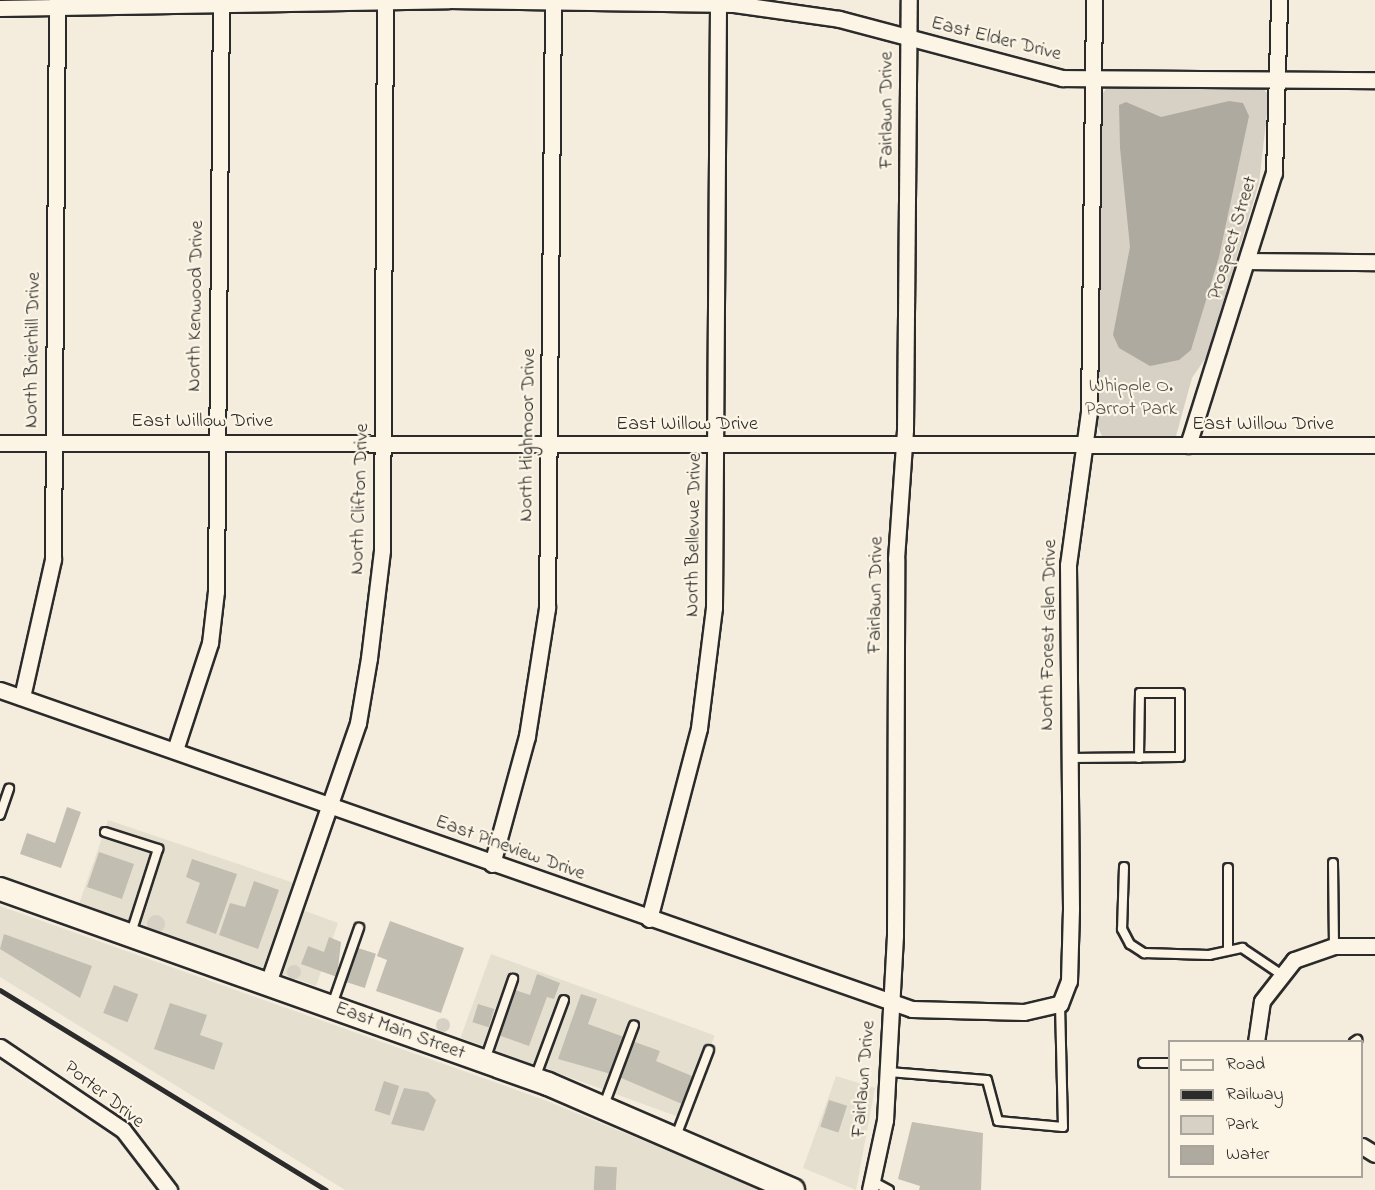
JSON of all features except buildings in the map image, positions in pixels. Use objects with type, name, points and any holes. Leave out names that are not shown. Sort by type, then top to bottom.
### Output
[{"type":"main road","name":"East Main Street","points":[[0,889],[534,1079],[676,1137],[793,1190]]},
{"type":"street","name":"Fairlawn Drive","points":[[871,1186],[889,1072],[892,1002],[896,559],[904,445],[909,0]]},
{"type":"street","name":"North Forest Glen Drive","points":[[1060,1004],[1069,981],[1068,565],[1087,445],[1094,0]]},
{"type":"street","name":"Prospect Street","points":[[1188,445],[1250,261],[1274,173],[1279,0]]},
{"type":"street","name":"North Clifton Drive","points":[[268,983],[358,723],[369,658],[382,550],[385,2]]},
{"type":"street","name":"North Highmoor Drive","points":[[492,864],[538,680],[547,608],[553,2]]},
{"type":"street","name":"East Elder Drive","points":[[0,8],[57,4],[718,2],[790,8],[985,62],[1093,80],[1375,80]]},
{"type":"street","name":"North Bellevue Drive","points":[[649,919],[686,786],[710,669],[716,445],[718,2]]},
{"type":"street","name":"North Brierhill Drive","points":[[22,698],[53,559],[57,4]]},
{"type":"street","name":"North Kenwood Drive","points":[[176,750],[210,643],[218,537],[215,441],[221,4]]},
{"type":"street","points":[[1250,261],[1375,262]]},
{"type":"street","name":"East Willow Drive","points":[[0,443],[215,441],[383,445],[1375,445]]},
{"type":"street","name":"East Pineview Drive","points":[[0,690],[176,750],[649,919],[912,1009],[1047,1011],[1060,1004]]},
{"type":"street","points":[[1256,1040],[1262,1001],[1279,973],[1313,950],[1334,946],[1375,946]]},
{"type":"street","name":"Porter Drive","points":[[0,1047],[123,1130],[169,1190]]},
{"type":"lane","points":[[1070,758],[1139,758],[1180,757],[1180,693],[1140,693],[1139,758]]},
{"type":"lane","points":[[0,815],[9,789]]},
{"type":"lane","points":[[105,832],[158,849],[130,935]]},
{"type":"lane","points":[[1333,863],[1334,946]]},
{"type":"lane","points":[[1124,867],[1122,929],[1130,944],[1144,953],[1209,955],[1228,948],[1242,948],[1279,973]]},
{"type":"lane","points":[[1228,868],[1228,948]]},
{"type":"lane","points":[[332,1006],[359,928]]},
{"type":"lane","points":[[484,1061],[513,979]]},
{"type":"lane","points":[[534,1079],[564,1000]]},
{"type":"lane","points":[[889,1072],[987,1080],[998,1121],[1063,1127],[1060,1004]]},
{"type":"lane","points":[[603,1107],[633,1025]]},
{"type":"lane","points":[[676,1137],[709,1050]]},
{"type":"lane","points":[[1143,1063],[1168,1063]]},
{"type":"lane","points":[[871,1186],[889,1190]]},
{"type":"shaded area","points":[[108,820],[297,884],[289,905],[338,923],[316,986],[79,904]]},
{"type":"shaded area","points":[[0,906],[542,1099],[763,1190],[345,1190],[0,977]]},
{"type":"shaded area","points":[[491,954],[715,1035],[684,1119],[461,1038]]},
{"type":"shaded area","points":[[836,1076],[875,1088],[856,1190],[803,1168]]},
{"type":"green space","name":"Whipple O. Parrot Park","points":[[1263,88],[1269,96],[1259,183],[1207,356],[1192,378],[1176,436],[1102,436],[1097,425],[1102,94],[1106,89]]},
{"type":"green space","points":[[152,915],[160,915],[165,920],[163,931],[152,933],[147,928],[147,920]]},
{"type":"green space","points":[[294,965],[299,967],[301,972],[299,977],[294,979],[289,977],[287,972],[289,967]]},
{"type":"green space","points":[[443,1018],[448,1020],[450,1025],[448,1030],[443,1032],[438,1030],[436,1025],[438,1020]]},
{"type":"water","points":[[1229,101],[1243,103],[1249,116],[1219,257],[1191,350],[1179,360],[1150,366],[1119,348],[1113,335],[1130,247],[1120,148],[1119,105],[1126,102],[1161,117]]},
{"type":"railway","points":[[0,990],[326,1190]]}]
